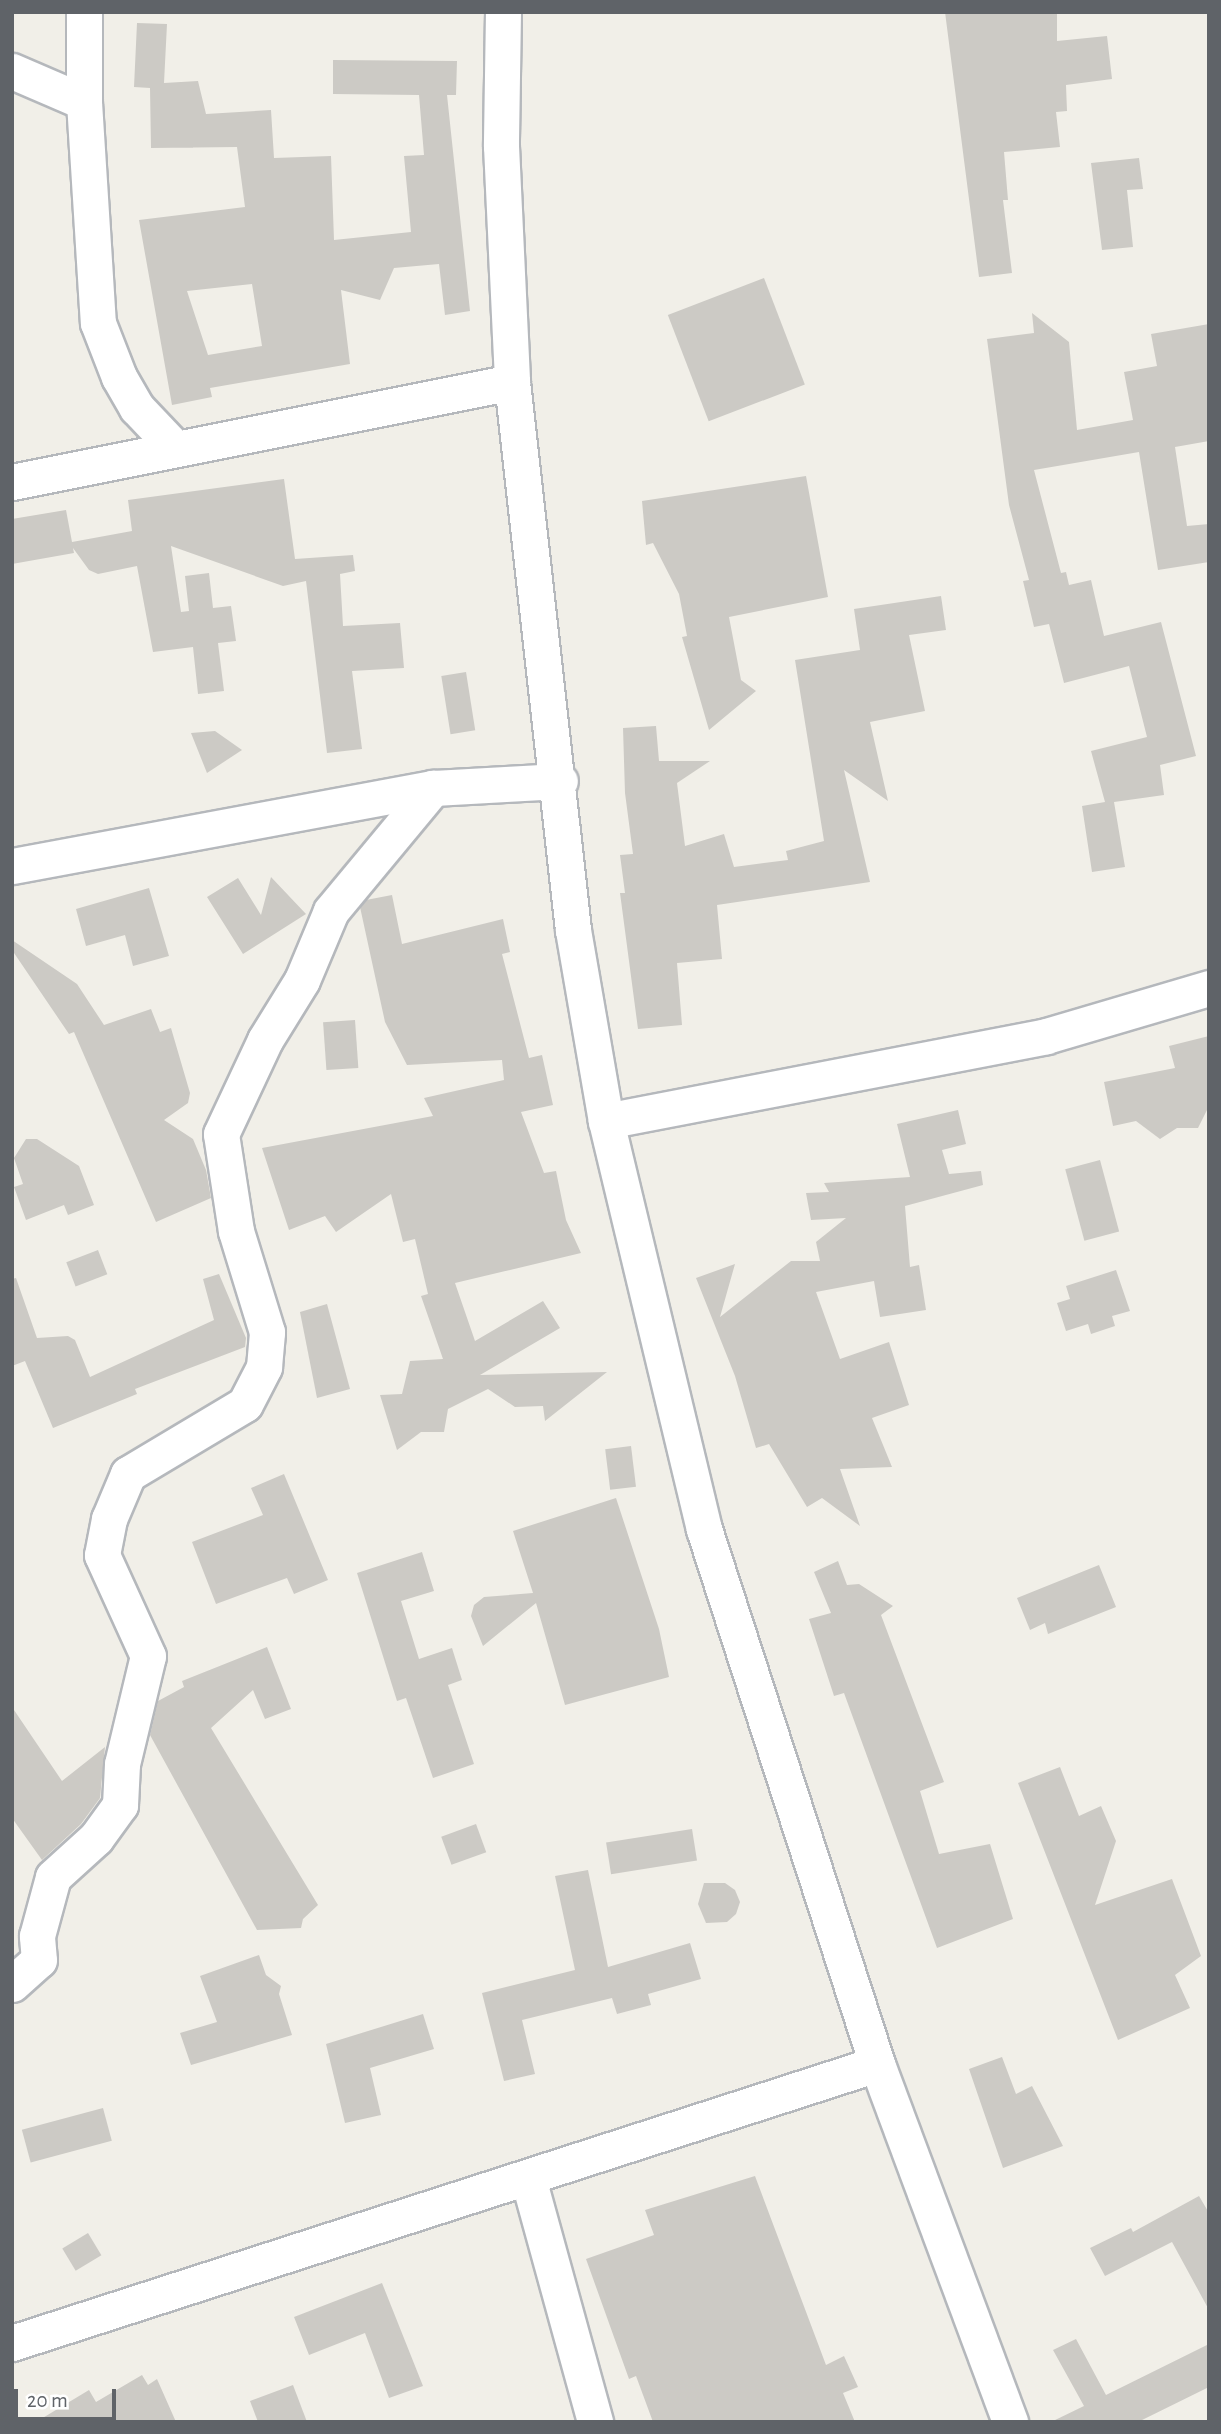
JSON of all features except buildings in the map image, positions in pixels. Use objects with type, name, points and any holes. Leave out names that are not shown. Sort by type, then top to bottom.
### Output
[{"type":"street","points":[[84,12],[84,102],[98,323],[118,377],[137,408],[175,448]]},
{"type":"street","points":[[503,12],[501,146],[512,382],[559,781],[573,930],[606,1121],[704,1530],[877,2064],[1010,2422]]},
{"type":"street","points":[[12,71],[84,102]]},
{"type":"street","points":[[12,482],[512,382]]},
{"type":"street","points":[[12,866],[433,788],[559,781]]},
{"type":"street","points":[[12,1984],[38,1960],[37,1936],[53,1877],[96,1838],[120,1805],[122,1764],[148,1656],[102,1555],[109,1519],[128,1474],[245,1404],[264,1367],[267,1332],[236,1231],[220,1134],[265,1040],[302,981],[331,911],[433,788]]},
{"type":"street","points":[[606,1121],[1046,1036],[1209,988]]},
{"type":"street","points":[[12,2343],[877,2064]]},
{"type":"street","points":[[528,2178],[595,2422]]}]
